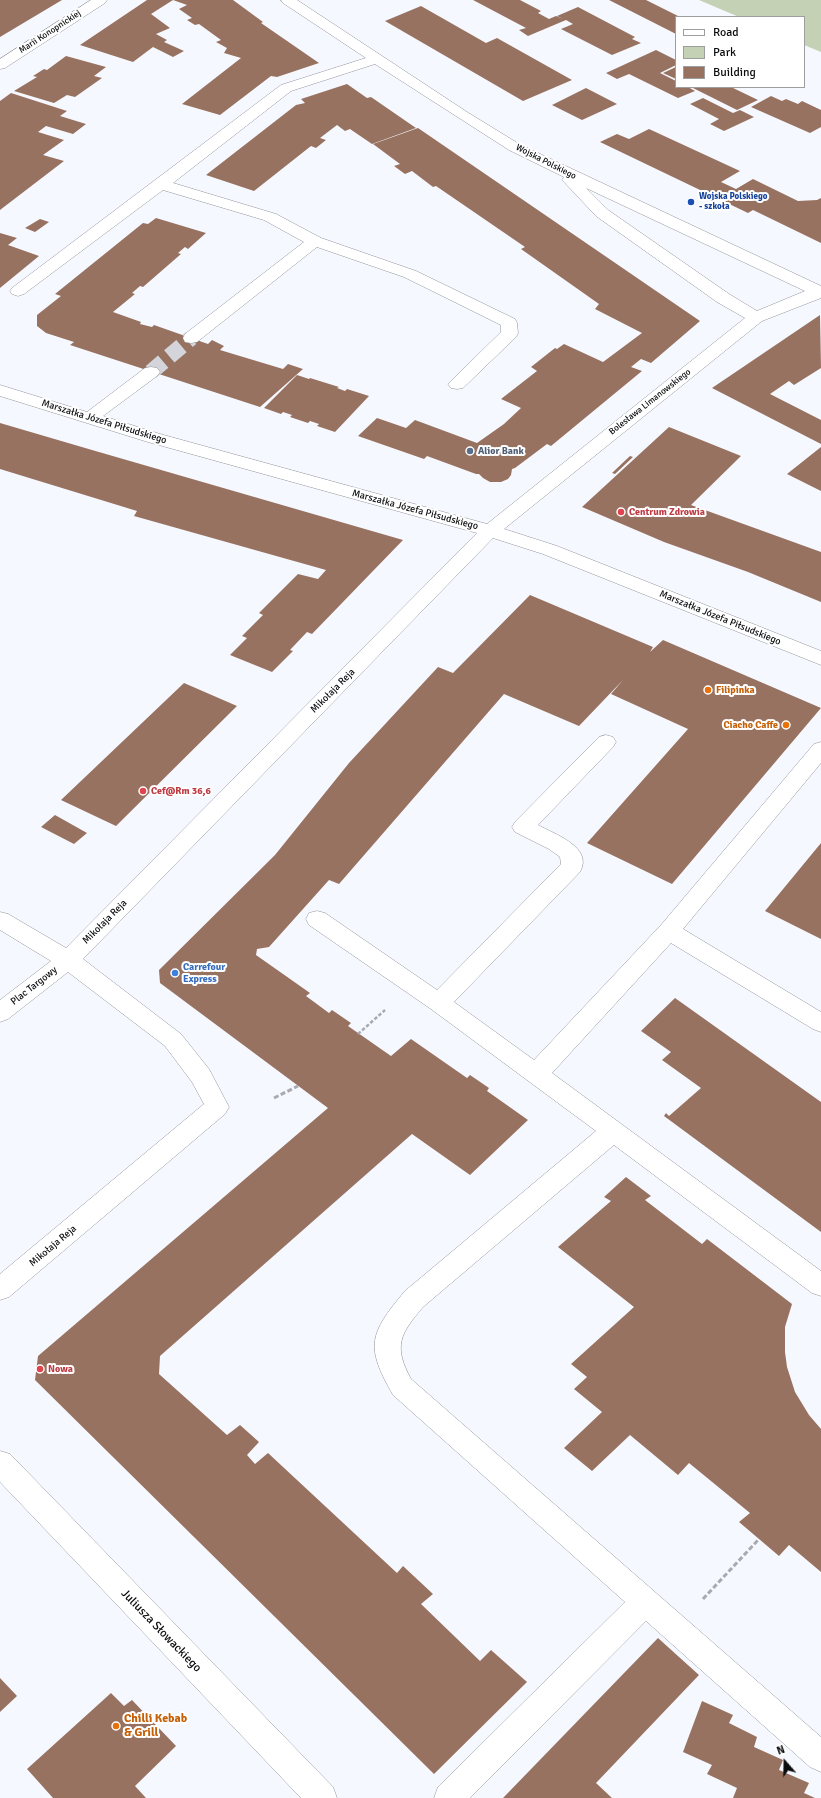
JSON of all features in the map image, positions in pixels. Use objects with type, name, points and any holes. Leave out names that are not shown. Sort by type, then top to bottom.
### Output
[{"type":"street","name":"Marii Konopnickiej","points":[[0,65],[100,0]]},
{"type":"street","name":"Wojska Polskiego","points":[[288,0],[376,59],[514,147],[820,292]]},
{"type":"street","points":[[18,290],[161,184],[286,88],[376,59]]},
{"type":"street","points":[[561,170],[602,213],[722,298],[756,317]]},
{"type":"street","points":[[161,184],[270,217],[315,241],[410,274],[509,323],[510,333],[457,384]]},
{"type":"street","points":[[191,338],[315,241]]},
{"type":"street","name":"Bolesława Limanowskiego","points":[[490,531],[756,317],[820,292]]},
{"type":"street","points":[[90,418],[151,372]]},
{"type":"street","name":"Marszałka Józefa Piłsudskiego","points":[[0,390],[154,438],[490,531],[550,550],[821,658]]},
{"type":"street","name":"Mikołaja Reja","points":[[0,1289],[217,1106],[201,1076],[173,1040],[68,960],[490,531]]},
{"type":"street","points":[[439,1004],[572,866],[571,854],[557,844],[523,827],[606,742]]},
{"type":"street","points":[[536,1074],[669,931],[821,749]]},
{"type":"street","points":[[317,919],[536,1074],[821,1285]]},
{"type":"street","points":[[0,920],[68,960]]},
{"type":"street","points":[[669,931],[821,1023]]},
{"type":"street","name":"Plac Targowy","points":[[0,1012],[68,960]]},
{"type":"street","points":[[613,1131],[414,1299],[394,1321],[386,1344],[390,1367],[402,1387],[821,1757]]},
{"type":"street","name":"Juliusza Słowackiego","points":[[0,1463],[322,1798]]},
{"type":"street","points":[[449,1798],[645,1602]]},
{"type":"path","points":[[274,1098],[298,1086]]},
{"type":"path","points":[[675,1629],[759,1539]]},
{"type":"green space","points":[[699,0],[821,0],[821,52],[805,45],[805,16],[737,16]]},
{"type":"building","points":[[0,0],[62,0],[0,37]]},
{"type":"building","points":[[147,0],[173,0],[151,14],[170,28],[156,34],[167,40],[164,42],[184,51],[173,57],[153,47],[133,62],[80,45]]},
{"type":"building","points":[[173,0],[233,0],[263,22],[261,23],[319,63],[277,77],[271,76],[220,115],[182,104],[241,58],[224,53],[227,48],[216,42],[221,40],[199,24],[195,25],[187,20],[192,18],[179,9],[187,5]]},
{"type":"building","points":[[473,0],[520,0],[541,11],[538,13],[549,19],[556,16],[563,19],[557,16],[578,7],[635,37],[632,39],[641,43],[612,55],[561,29],[573,24],[566,20],[528,36],[519,30],[526,28]]},
{"type":"building","points":[[609,0],[646,0],[678,16],[675,16],[675,33]]},
{"type":"building","points":[[421,6],[486,43],[497,38],[572,80],[523,101],[385,21]]},
{"type":"building","points":[[656,50],[675,60],[675,66],[660,73],[675,80],[675,88],[690,88],[695,91],[678,98],[629,74],[617,79],[606,73]]},
{"type":"building","points":[[66,56],[106,67],[94,76],[102,78],[75,97],[67,95],[54,103],[14,91],[37,77],[33,76],[44,69],[47,70]]},
{"type":"building","points":[[675,67],[675,79],[663,73]]},
{"type":"building","points":[[347,84],[367,98],[371,97],[416,128],[372,144],[350,129],[345,131],[337,125],[320,138],[326,140],[316,148],[311,146],[254,191],[206,175],[296,105],[305,103],[301,99]]},
{"type":"building","points":[[586,88],[617,104],[582,120],[552,105]]},
{"type":"building","points":[[693,88],[733,88],[758,100],[737,110]]},
{"type":"building","points":[[11,93],[67,111],[60,116],[86,124],[73,134],[46,126],[38,132],[64,140],[43,155],[64,161],[0,210],[0,101]]},
{"type":"building","points":[[771,96],[782,101],[786,99],[798,104],[802,101],[821,110],[821,127],[810,133],[751,107]]},
{"type":"building","points":[[703,98],[733,113],[740,110],[754,117],[724,131],[710,124],[719,119],[690,104]]},
{"type":"building","points":[[418,128],[700,321],[651,363],[641,359],[631,367],[642,371],[551,446],[547,444],[512,469],[511,475],[508,479],[501,482],[490,482],[479,474],[427,456],[424,459],[358,436],[377,418],[406,428],[415,420],[477,443],[504,424],[521,408],[501,399],[537,371],[531,367],[555,348],[557,349],[564,344],[603,362],[642,333],[595,309],[599,304],[521,249],[525,247],[436,186],[433,187],[412,171],[405,174],[394,166],[400,164],[373,144]]},
{"type":"building","points":[[649,129],[740,171],[721,182],[736,189],[753,179],[798,201],[817,200],[821,198],[821,243],[753,210],[748,213],[600,142],[617,134],[629,139]]},
{"type":"building","points":[[156,218],[206,233],[188,249],[185,247],[178,253],[181,254],[143,287],[140,286],[132,293],[135,294],[113,312],[141,322],[140,324],[152,327],[154,325],[208,344],[212,340],[224,346],[220,350],[283,369],[288,364],[303,369],[260,407],[70,345],[74,342],[46,333],[37,326],[37,315],[61,296],[55,294],[143,223],[148,224]]},
{"type":"building","points":[[40,219],[49,222],[35,232],[25,228]]},
{"type":"building","points":[[0,233],[17,238],[8,245],[39,256],[0,288]]},
{"type":"building","points":[[820,315],[821,368],[794,385],[789,381],[770,394],[821,420],[821,444],[712,388]]},
{"type":"building","points":[[297,375],[339,387],[337,388],[345,391],[347,389],[369,396],[335,432],[317,426],[319,424],[310,421],[308,423],[290,417],[292,415],[283,412],[281,414],[264,408]]},
{"type":"building","points":[[0,423],[403,540],[312,634],[307,632],[290,650],[293,651],[272,672],[230,655],[247,638],[242,636],[263,615],[259,613],[298,574],[318,579],[326,570],[134,516],[137,511],[0,469]]},
{"type":"building","points":[[669,427],[741,456],[691,505],[821,552],[821,602],[748,572],[664,542],[582,507]]},
{"type":"building","points":[[821,447],[821,491],[787,474]]},
{"type":"building","points":[[630,456],[633,457],[615,474],[612,473]]},
{"type":"building","points":[[530,595],[653,647],[650,652],[663,640],[821,708],[672,884],[587,843],[688,729],[611,694],[623,680],[579,726],[504,694],[339,884],[329,880],[269,947],[257,949],[256,955],[310,993],[306,996],[329,1013],[332,1010],[351,1023],[348,1026],[391,1056],[411,1039],[467,1078],[470,1075],[489,1088],[487,1091],[528,1120],[470,1175],[412,1134],[160,1356],[159,1374],[227,1435],[240,1425],[259,1442],[247,1455],[255,1464],[268,1453],[397,1573],[403,1566],[433,1594],[421,1604],[480,1661],[491,1650],[527,1682],[434,1774],[35,1380],[38,1356],[328,1108],[160,983],[159,970],[275,855],[349,763],[438,667],[453,673]]},
{"type":"building","points":[[184,683],[237,706],[116,826],[61,800]]},
{"type":"building","points":[[55,815],[87,833],[74,844],[41,827]]},
{"type":"building","points":[[821,843],[821,939],[765,911]]},
{"type":"building","points":[[675,998],[821,1102],[821,1232],[664,1116],[666,1113],[669,1116],[701,1088],[662,1060],[671,1052],[641,1031]]},
{"type":"building","points":[[626,1177],[651,1196],[645,1200],[702,1244],[707,1239],[792,1304],[785,1327],[785,1352],[787,1367],[795,1392],[809,1415],[821,1429],[821,1572],[789,1545],[779,1556],[739,1522],[750,1513],[689,1463],[678,1475],[630,1435],[592,1471],[564,1448],[602,1412],[574,1389],[587,1377],[571,1364],[634,1307],[558,1247],[611,1201],[604,1197]]},
{"type":"building","points":[[658,1638],[699,1675],[596,1783],[612,1798],[503,1798]]},
{"type":"building","points":[[0,1678],[17,1696],[0,1712]]},
{"type":"building","name":"Chilli Kebab & Grill","points":[[111,1693],[124,1706],[132,1700],[176,1746],[135,1786],[146,1798],[53,1798],[27,1769]]},
{"type":"building","points":[[702,1701],[733,1715],[729,1723],[757,1737],[754,1747],[783,1760],[779,1770],[809,1783],[804,1793],[815,1798],[733,1798],[737,1788],[707,1774],[712,1765],[683,1752]]},
{"type":"tunnel","points":[[151,372],[191,338]]},
{"type":"place","name":"Wojska Polskiego - szkoła","points":[[691,202]]},
{"type":"place","name":"Alior Bank","points":[[470,451]]},
{"type":"place","name":"Centrum Zdrowia","points":[[621,512]]},
{"type":"place","name":"Filipinka","points":[[708,690]]},
{"type":"place","name":"Ciacho Caffe","points":[[786,725]]},
{"type":"place","name":"Cef@Rm 36,6","points":[[143,791]]},
{"type":"place","name":"Carrefour Express","points":[[175,973]]},
{"type":"place","name":"Nowa","points":[[40,1369]]},
{"type":"place","name":"Chilli Kebab & Grill","points":[[116,1726]]}]
